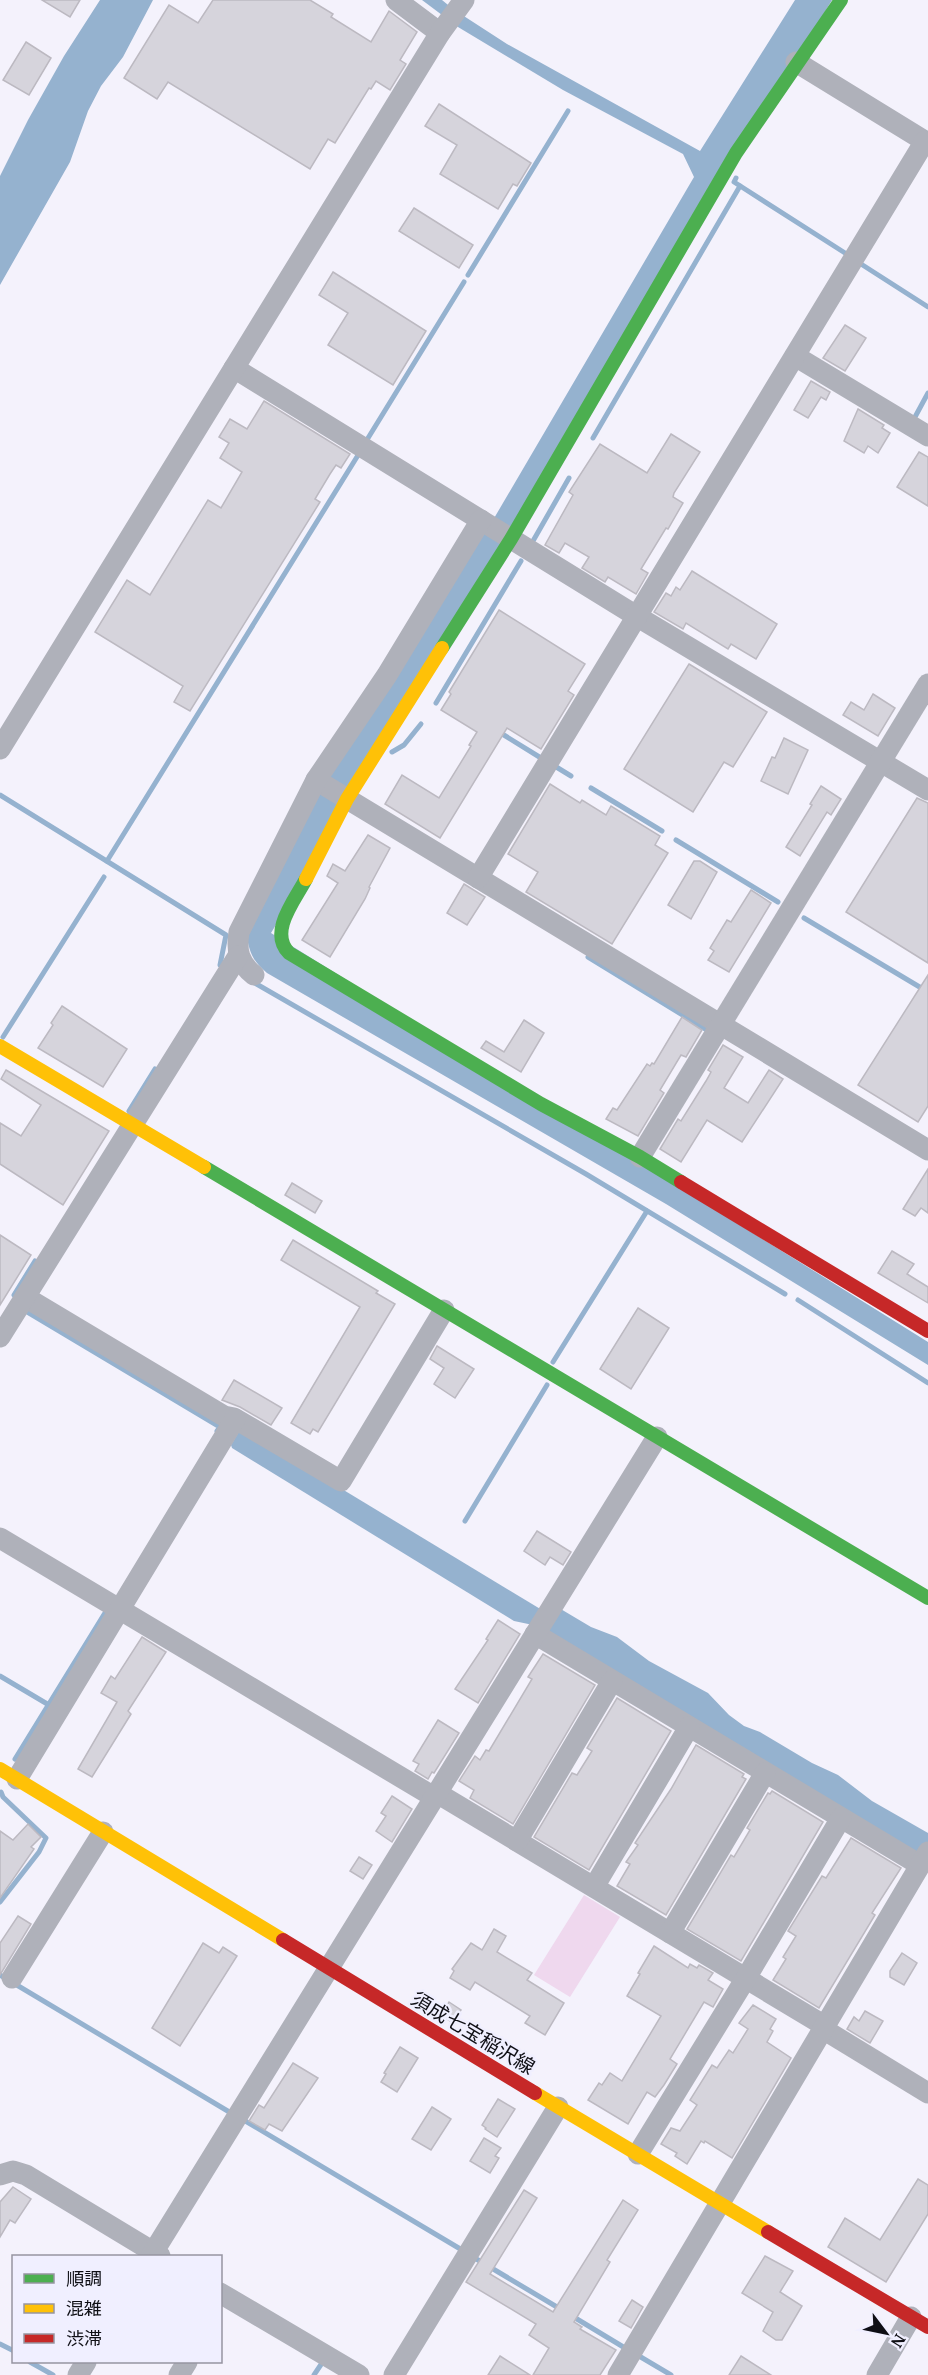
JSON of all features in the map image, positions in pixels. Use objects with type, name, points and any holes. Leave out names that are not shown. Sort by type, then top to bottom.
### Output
[{"type":"street","points":[[0,750],[452,17],[396,0]]},
{"type":"street","points":[[841,0],[796,62],[736,153],[509,537],[345,798],[280,929],[279,938],[282,947],[289,953],[541,1104],[640,1156],[928,1331]]},
{"type":"street","points":[[478,878],[927,142],[796,62]]},
{"type":"street","points":[[795,356],[928,436]]},
{"type":"street","points":[[234,368],[638,617],[928,790]]},
{"type":"street","points":[[254,975],[244,967],[238,956],[239,932],[319,782],[483,522]]},
{"type":"street","points":[[640,1156],[928,684]]},
{"type":"street","points":[[319,782],[928,1150]]},
{"type":"street","points":[[0,1337],[238,956]]},
{"type":"street","points":[[0,1046],[928,1598]]},
{"type":"street","points":[[25,1297],[224,1416],[235,1419],[341,1481],[444,1310]]},
{"type":"street","points":[[8,1774],[119,1609],[235,1419]]},
{"type":"street","points":[[0,2175],[13,2171],[26,2175],[155,2255],[328,1968],[657,1437]]},
{"type":"street","points":[[0,1538],[517,1841],[746,1978],[928,2092]]},
{"type":"street","points":[[535,1634],[841,1818],[924,1858],[618,2375]]},
{"type":"street","points":[[517,1841],[612,1681]]},
{"type":"street","points":[[594,1887],[689,1727]]},
{"type":"street","points":[[670,1933],[765,1773]]},
{"type":"street","name":"須成七宝稲沢線","points":[[8,1774],[558,2107],[920,2322]]},
{"type":"street","points":[[638,2154],[841,1818]]},
{"type":"street","points":[[12,1978],[103,1832]]},
{"type":"street","points":[[394,2375],[558,2107]]},
{"type":"street","points":[[223,2299],[359,2375]]},
{"type":"street","points":[[877,2375],[920,2322]]},
{"type":"shaded area","points":[[584,1895],[620,1917],[570,1997],[534,1975]]},
{"type":"water","points":[[100,0],[153,0],[123,57],[101,86],[88,111],[70,162],[0,285],[0,176],[64,56]]},
{"type":"water","points":[[422,0],[442,0],[507,44],[700,151],[795,0],[832,0],[271,933],[928,1342],[928,1365],[666,1204],[267,973],[255,960],[250,950],[246,932],[316,794],[493,520],[694,177],[683,154],[563,90],[458,27]]},
{"type":"water","points":[[241,1428],[542,1610],[533,1625],[514,1621],[232,1448],[231,1445]]},
{"type":"water","points":[[559,1608],[591,1627],[617,1637],[649,1661],[708,1693],[729,1715],[744,1726],[760,1732],[812,1763],[838,1775],[872,1801],[928,1833],[928,1845],[921,1857],[553,1639],[548,1629]]},
{"type":"building","points":[[42,0],[80,0],[70,17]]},
{"type":"building","points":[[213,0],[310,0],[333,14],[331,17],[371,42],[389,11],[417,32],[400,60],[406,64],[390,90],[376,81],[371,89],[369,88],[335,143],[328,139],[310,169],[168,82],[157,99],[124,78],[169,5],[198,23]]},
{"type":"building","points":[[26,42],[51,58],[29,95],[3,80]]},
{"type":"building","points":[[439,104],[531,163],[517,186],[513,184],[498,209],[440,174],[457,145],[425,126]]},
{"type":"building","points":[[414,208],[473,245],[459,268],[399,231]]},
{"type":"building","points":[[333,272],[426,331],[393,385],[328,345],[348,313],[319,295]]},
{"type":"building","points":[[845,325],[866,338],[845,371],[823,358]]},
{"type":"building","points":[[811,381],[830,392],[826,400],[821,397],[808,418],[794,410]]},
{"type":"building","points":[[264,401],[350,454],[341,468],[336,465],[330,474],[315,499],[320,502],[190,711],[174,702],[183,686],[95,632],[127,580],[150,595],[208,500],[221,508],[242,472],[220,458],[229,443],[219,437],[230,419],[247,429]]},
{"type":"building","points":[[858,409],[884,425],[882,428],[890,433],[878,453],[868,446],[864,453],[844,441]]},
{"type":"building","points":[[671,434],[700,452],[674,493],[673,497],[683,503],[641,569],[648,573],[636,594],[608,577],[605,582],[582,568],[589,557],[565,543],[559,553],[545,545],[573,495],[569,492],[600,444],[647,473]]},
{"type":"building","points":[[919,452],[928,457],[928,506],[897,487]]},
{"type":"building","points":[[692,571],[777,624],[756,659],[731,644],[728,649],[686,623],[683,629],[654,612],[666,593],[671,596],[676,587],[680,590]]},
{"type":"building","points":[[499,610],[585,664],[568,691],[574,695],[541,749],[507,728],[440,838],[385,804],[402,775],[439,798],[471,746],[469,745],[477,732],[441,710],[451,694],[449,692]]},
{"type":"building","points":[[689,664],[767,712],[733,767],[724,762],[693,812],[624,769]]},
{"type":"building","points":[[873,694],[895,708],[878,736],[843,715],[851,702],[864,710]]},
{"type":"building","points":[[784,738],[808,750],[788,794],[761,781]]},
{"type":"building","points":[[550,784],[580,803],[582,800],[606,815],[611,806],[660,836],[655,845],[668,853],[612,944],[526,892],[538,872],[508,854]]},
{"type":"building","points":[[821,786],[841,799],[831,815],[827,812],[800,856],[786,847]]},
{"type":"building","points":[[917,798],[928,803],[928,963],[846,912]]},
{"type":"building","points":[[368,835],[390,848],[365,899],[330,957],[302,940],[338,883],[327,876],[333,864],[345,871]]},
{"type":"building","points":[[694,861],[700,861],[717,872],[691,919],[668,905]]},
{"type":"building","points":[[464,884],[485,897],[467,925],[447,913]]},
{"type":"building","points":[[751,890],[771,903],[729,972],[708,960],[714,951],[710,948],[727,920],[731,922]]},
{"type":"building","points":[[928,975],[928,1106],[918,1122],[858,1085]]},
{"type":"building","points":[[62,1006],[127,1049],[103,1087],[38,1048]]},
{"type":"building","points":[[682,1017],[702,1030],[686,1057],[681,1055],[660,1090],[664,1093],[638,1136],[606,1119],[613,1108],[617,1110],[647,1064],[650,1066],[654,1064]]},
{"type":"building","points":[[524,1020],[544,1033],[521,1072],[481,1048],[486,1041],[504,1052]]},
{"type":"building","points":[[723,1045],[743,1057],[724,1088],[748,1103],[769,1070],[783,1079],[742,1142],[707,1120],[681,1162],[660,1149],[678,1119],[681,1121],[706,1081],[711,1072],[708,1070]]},
{"type":"building","points":[[6,1070],[109,1131],[63,1205],[0,1164],[0,1123],[21,1136],[41,1105],[1,1079]]},
{"type":"building","points":[[928,1169],[928,1213],[921,1208],[915,1216],[903,1209]]},
{"type":"building","points":[[292,1183],[322,1201],[315,1213],[285,1195]]},
{"type":"building","points":[[0,1235],[31,1255],[0,1305]]},
{"type":"building","points":[[293,1240],[378,1291],[376,1293],[395,1304],[318,1432],[313,1429],[310,1434],[291,1423],[360,1307],[281,1260]]},
{"type":"building","points":[[892,1251],[914,1264],[907,1274],[928,1287],[928,1303],[878,1273]]},
{"type":"building","points":[[638,1308],[669,1328],[631,1389],[600,1369]]},
{"type":"building","points":[[437,1346],[474,1369],[455,1398],[434,1384],[444,1368],[430,1359]]},
{"type":"building","points":[[234,1380],[282,1408],[271,1425],[240,1407],[222,1400]]},
{"type":"building","points":[[537,1531],[571,1552],[563,1565],[550,1557],[545,1565],[524,1551]]},
{"type":"building","points":[[498,1620],[520,1634],[478,1703],[455,1689],[488,1640],[486,1639]]},
{"type":"building","points":[[142,1637],[166,1652],[128,1711],[131,1714],[92,1777],[78,1769],[117,1702],[101,1693],[111,1676],[115,1679]]},
{"type":"building","points":[[543,1654],[595,1685],[513,1824],[470,1798],[474,1790],[459,1781],[475,1756],[480,1760],[486,1750],[489,1751],[532,1679],[528,1677]]},
{"type":"building","points":[[617,1698],[671,1731],[589,1870],[534,1837],[572,1773],[577,1775],[592,1751],[587,1748]]},
{"type":"building","points":[[438,1720],[459,1733],[428,1779],[415,1771],[419,1764],[413,1761]]},
{"type":"building","points":[[696,1745],[744,1774],[742,1777],[746,1779],[666,1915],[617,1886],[630,1864],[626,1862],[638,1845],[635,1843],[671,1789]]},
{"type":"building","points":[[772,1791],[823,1822],[741,1961],[687,1929],[731,1855],[734,1857],[750,1830],[747,1828],[768,1793]]},
{"type":"building","points":[[392,1796],[412,1809],[392,1842],[376,1831],[386,1816],[381,1813]]},
{"type":"building","points":[[28,1824],[41,1837],[31,1847],[34,1849],[0,1898],[0,1831],[13,1840]]},
{"type":"building","points":[[851,1838],[901,1868],[872,1913],[875,1915],[819,2008],[773,1980],[796,1936],[788,1931],[822,1876],[826,1878]]},
{"type":"building","points":[[359,1857],[372,1865],[363,1879],[350,1871]]},
{"type":"building","points":[[18,1916],[31,1924],[0,1975],[0,1943]]},
{"type":"building","points":[[494,1929],[506,1936],[497,1952],[532,1973],[527,1980],[564,2003],[545,2035],[525,2023],[530,2016],[475,1982],[470,1990],[450,1978],[454,1971],[452,1969],[471,1943],[482,1950]]},
{"type":"building","points":[[203,1943],[219,1953],[223,1947],[237,1956],[180,2046],[152,2028]]},
{"type":"building","points":[[654,1946],[688,1968],[690,1964],[697,1968],[699,1965],[713,1973],[708,1980],[723,1989],[713,2007],[704,2002],[670,2059],[677,2064],[664,2085],[655,2097],[647,2092],[628,2124],[588,2100],[599,2083],[602,2085],[610,2073],[622,2081],[661,2016],[627,1996]]},
{"type":"building","points":[[902,1953],[917,1963],[904,1985],[890,1977],[890,1971]]},
{"type":"building","points":[[449,2002],[461,2010],[453,2023],[441,2015]]},
{"type":"building","points":[[753,2005],[776,2019],[770,2029],[773,2031],[767,2042],[791,2058],[732,2158],[705,2141],[704,2143],[701,2141],[687,2164],[675,2156],[677,2153],[661,2144],[671,2128],[680,2131],[697,2105],[690,2100],[712,2065],[717,2068],[729,2050],[733,2053],[748,2029],[739,2023]]},
{"type":"building","points":[[865,2011],[883,2021],[870,2043],[847,2029],[854,2017],[859,2021]]},
{"type":"building","points":[[400,2047],[418,2058],[397,2092],[381,2082]]},
{"type":"building","points":[[293,2063],[318,2078],[282,2131],[269,2124],[265,2130],[249,2121],[259,2105],[264,2108]]},
{"type":"building","points":[[498,2099],[515,2109],[497,2137],[482,2125]]},
{"type":"building","points":[[432,2107],[451,2119],[431,2150],[412,2139]]},
{"type":"building","points":[[484,2138],[501,2148],[495,2156],[499,2158],[490,2173],[470,2161]]},
{"type":"building","points":[[918,2179],[928,2185],[928,2214],[886,2282],[828,2247],[845,2218],[880,2240]]},
{"type":"building","points":[[13,2187],[31,2199],[15,2223],[10,2220],[0,2237],[0,2202]]},
{"type":"building","points":[[524,2190],[537,2198],[490,2274],[553,2312],[623,2200],[638,2210],[607,2260],[610,2262],[574,2322],[582,2327],[580,2329],[616,2350],[600,2375],[533,2375],[549,2348],[529,2335],[536,2324],[466,2282]]},
{"type":"building","points":[[765,2256],[793,2271],[780,2292],[802,2306],[782,2340],[776,2340],[763,2331],[773,2312],[742,2293]]},
{"type":"building","points":[[632,2300],[643,2307],[631,2328],[619,2321]]},
{"type":"building","points":[[500,2356],[530,2375],[488,2375]]},
{"type":"building","points":[[741,2356],[771,2375],[729,2375]]},
{"type":"waterway","points":[[468,275],[568,111]]},
{"type":"waterway","points":[[736,178],[734,182],[845,253]]},
{"type":"waterway","points":[[593,438],[740,186]]},
{"type":"waterway","points":[[861,264],[928,307]]},
{"type":"waterway","points":[[365,443],[464,282]]},
{"type":"waterway","points":[[915,417],[928,393]]},
{"type":"waterway","points":[[107,861],[360,452]]},
{"type":"waterway","points":[[533,541],[569,478]]},
{"type":"waterway","points":[[436,703],[521,561]]},
{"type":"waterway","points":[[392,752],[404,745],[421,724]]},
{"type":"waterway","points":[[499,732],[541,758]]},
{"type":"waterway","points":[[553,765],[571,776]]},
{"type":"waterway","points":[[591,788],[662,831]]},
{"type":"waterway","points":[[0,795],[226,935],[220,965]]},
{"type":"waterway","points":[[676,840],[778,902]]},
{"type":"waterway","points":[[3,1037],[104,877]]},
{"type":"waterway","points":[[804,918],[928,992]]},
{"type":"waterway","points":[[588,957],[707,1030]]},
{"type":"waterway","points":[[253,982],[586,1174],[785,1294]]},
{"type":"waterway","points":[[129,1111],[155,1069]]},
{"type":"waterway","points":[[553,1362],[647,1211]]},
{"type":"waterway","points":[[14,1295],[35,1261]]},
{"type":"waterway","points":[[798,1300],[928,1383]]},
{"type":"waterway","points":[[24,1310],[220,1427],[217,1431]]},
{"type":"waterway","points":[[465,1521],[547,1385]]},
{"type":"waterway","points":[[15,1759],[108,1608]]},
{"type":"waterway","points":[[0,1676],[49,1705]]},
{"type":"waterway","points":[[0,1902],[39,1852],[46,1838],[3,1797],[1,1792]]},
{"type":"waterway","points":[[0,1975],[231,2113]]},
{"type":"waterway","points":[[242,2119],[462,2250]]},
{"type":"waterway","points":[[473,2257],[562,2310]]},
{"type":"waterway","points":[[572,2316],[625,2348]]},
{"type":"waterway","points":[[0,2344],[12,2350]]},
{"type":"waterway","points":[[639,2356],[671,2375]]},
{"type":"waterway","points":[[314,2375],[324,2360]]},
{"type":"waterway","points":[[32,2363],[53,2375]]},
{"type":"traffic: fast","points":[[442,648],[511,539],[736,153],[841,0]]},
{"type":"traffic: fast","points":[[306,879],[290,906],[282,926],[283,945],[289,953],[541,1104],[640,1157],[681,1182]]},
{"type":"traffic: fast","points":[[204,1167],[928,1598]]},
{"type":"traffic: slow","points":[[306,879],[347,799],[442,648]]},
{"type":"traffic: slow","points":[[0,1046],[204,1167]]},
{"type":"traffic: slow","points":[[0,1769],[283,1940]]},
{"type":"traffic: slow","points":[[535,2093],[768,2232]]},
{"type":"traffic: jam","points":[[681,1182],[928,1331]]},
{"type":"traffic: jam","points":[[283,1940],[535,2093]]},
{"type":"traffic: jam","points":[[768,2232],[928,2327]]}]
